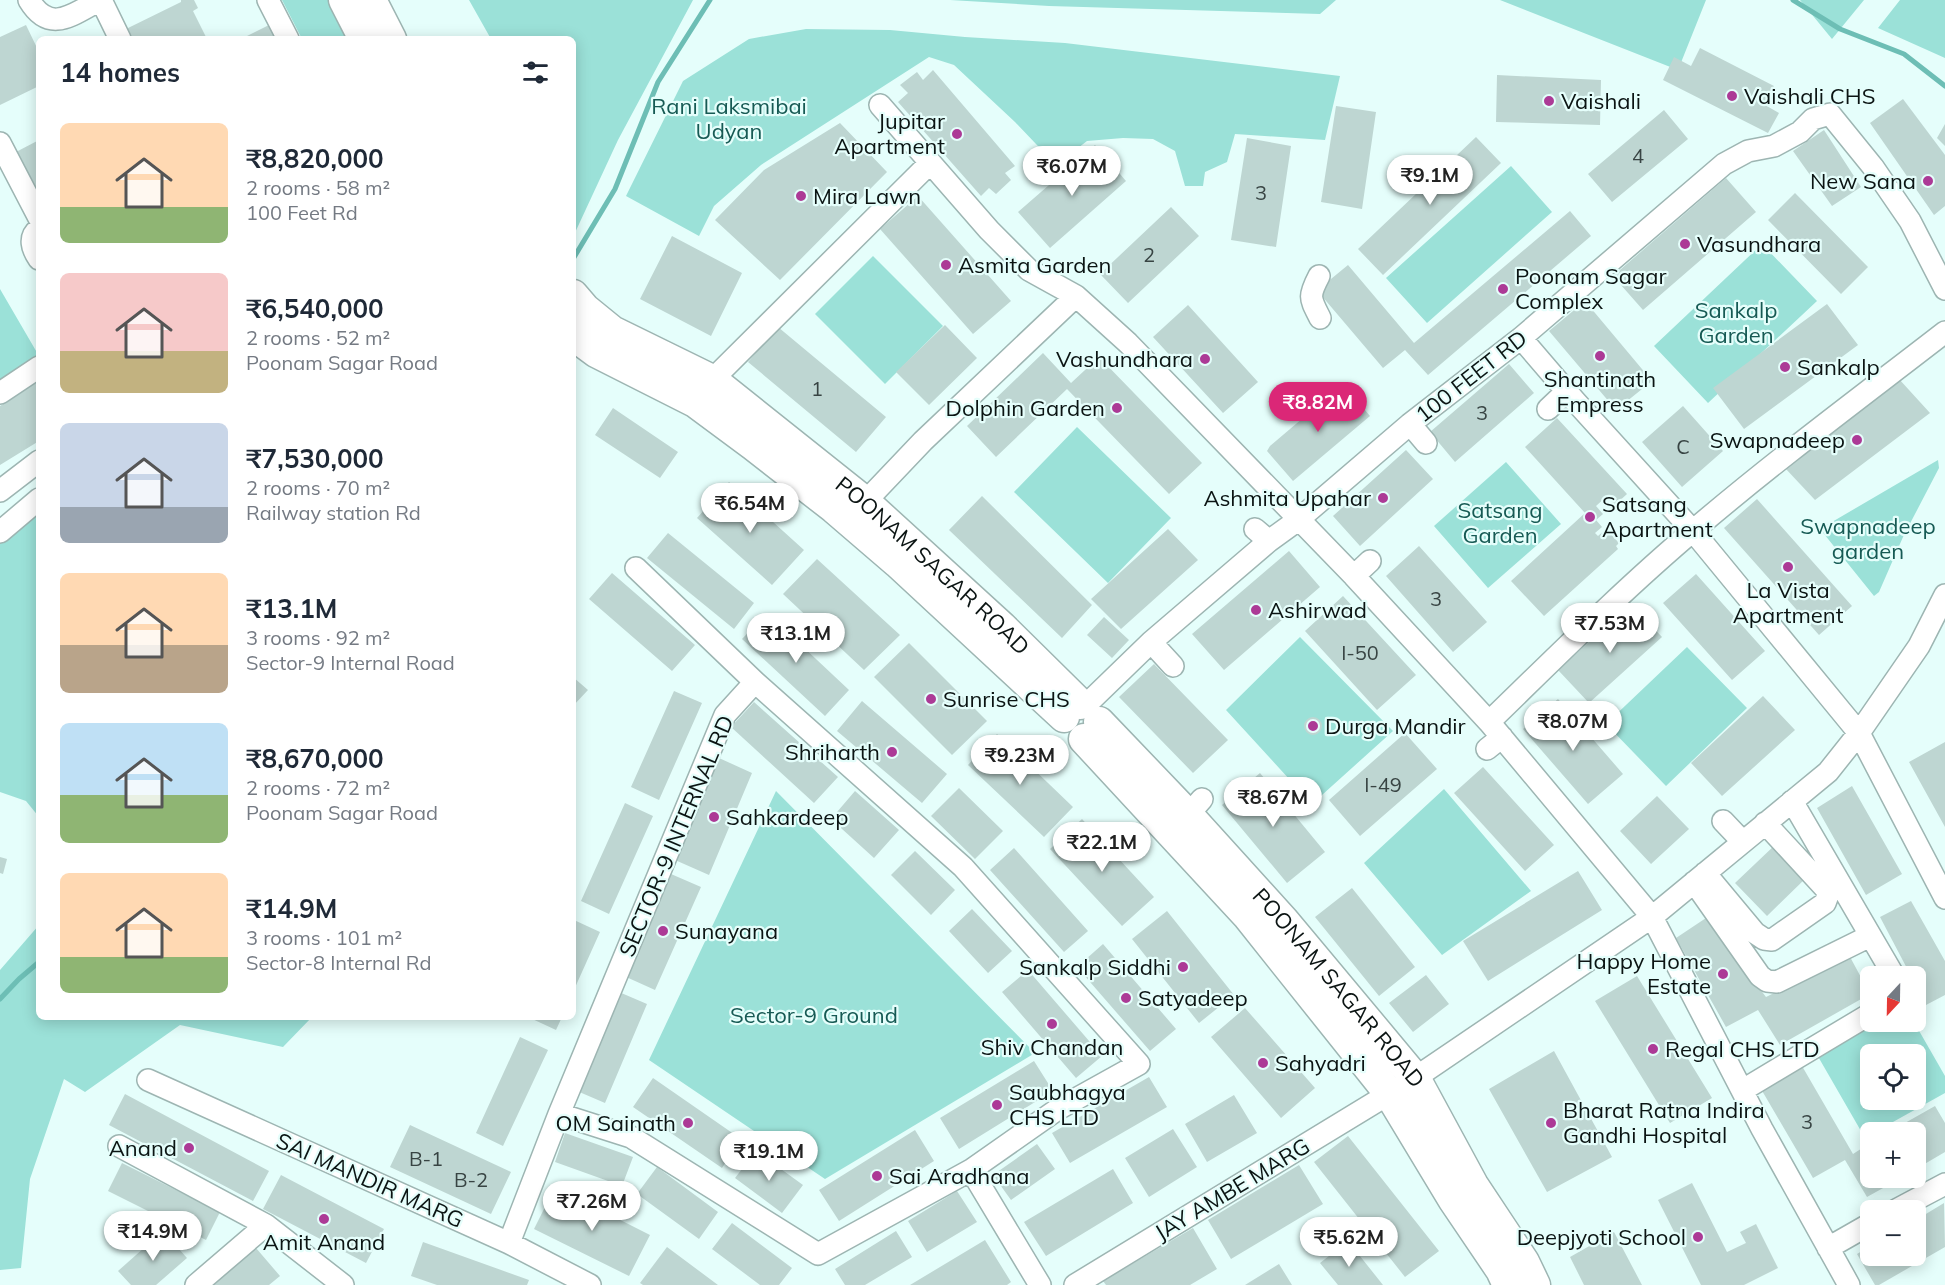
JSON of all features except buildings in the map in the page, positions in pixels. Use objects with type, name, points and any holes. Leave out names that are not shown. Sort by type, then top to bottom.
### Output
[{"type":"main road","points":[[344,0],[362,36]]},
{"type":"main road","points":[[371,0],[389,36]]},
{"type":"main road","name":"POONAM SAGAR ROAD","points":[[577,313],[612,331],[865,502],[1002,627],[1083,717],[1247,915],[1389,1094],[1453,1199],[1501,1270],[1508,1285]]},
{"type":"main road","name":"POONAM SAGAR ROAD","points":[[703,391],[898,563],[1195,807],[1284,921],[1414,1078],[1473,1185],[1524,1262],[1535,1285]]},
{"type":"street","points":[[29,0],[33,8],[43,17],[54,20],[64,20],[101,0],[119,36]]},
{"type":"street","points":[[268,0],[286,36]]},
{"type":"street","points":[[880,105],[989,231],[1029,270],[1076,296],[1128,344],[1354,576],[1652,917],[1849,1285]]},
{"type":"street","name":"100 FEET RD","points":[[1083,717],[1127,665],[1262,535],[1298,520],[1410,424],[1521,338],[1724,164],[1748,151],[1774,146],[1800,132],[1813,119],[1830,114],[1873,167],[1910,221],[1945,289]]},
{"type":"street","points":[[0,143],[36,212]]},
{"type":"street","points":[[703,391],[930,163]]},
{"type":"street","points":[[36,231],[32,242],[36,254]]},
{"type":"street","points":[[1319,276],[1312,289],[1311,301],[1320,318]]},
{"type":"street","points":[[865,502],[923,441],[1076,296]]},
{"type":"street","points":[[1493,736],[1554,650],[1773,464],[1945,332]]},
{"type":"street","points":[[1521,338],[1663,508],[1693,531],[1859,733],[1945,897]]},
{"type":"street","points":[[0,393],[36,369]]},
{"type":"street","points":[[1552,413],[1571,396]]},
{"type":"street","points":[[1410,424],[1426,443]]},
{"type":"street","points":[[2,485],[36,463]]},
{"type":"street","points":[[0,532],[36,502]]},
{"type":"street","points":[[1354,576],[1370,561]]},
{"type":"street","points":[[559,1114],[631,1137],[818,1254],[971,1170],[1058,1109],[1139,1064],[963,867],[755,682],[636,568]]},
{"type":"street","name":"JAY AMBE MARG","points":[[1075,1285],[1389,1094],[1652,917],[1828,772],[1859,733],[1919,646],[1945,595]]},
{"type":"street","points":[[1151,642],[1173,666]]},
{"type":"street","name":"SECTOR-9 INTERNAL RD","points":[[508,1243],[559,1114],[725,715],[755,682]]},
{"type":"street","points":[[1792,801],[1888,966]]},
{"type":"street","points":[[1723,821],[1742,841]]},
{"type":"street","points":[[1700,877],[1755,933],[1764,939],[1772,940],[1825,903],[1828,895],[1826,889],[1765,823]]},
{"type":"street","points":[[1700,877],[1760,976],[1767,981],[1777,982],[1870,936]]},
{"type":"street","points":[[1743,1090],[1860,1020]]},
{"type":"street","name":"SAI MANDIR MARG","points":[[148,1080],[508,1243],[590,1285]]},
{"type":"street","points":[[119,1146],[266,1225],[343,1285]]},
{"type":"street","points":[[971,1170],[1040,1285]]},
{"type":"street","points":[[1915,1200],[1945,1184]]},
{"type":"street","points":[[196,1285],[266,1225]]},
{"type":"street","points":[[1828,1248],[1860,1230]]},
{"type":"green space","points":[[282,0],[343,0],[361,36],[300,36]]},
{"type":"green space","points":[[469,0],[693,0],[618,140],[576,231],[576,36],[489,36]]},
{"type":"green space","points":[[950,0],[1336,0],[1320,14],[1049,6]]},
{"type":"green space","points":[[1500,0],[1706,0],[1678,70]]},
{"type":"green space","points":[[1800,0],[1864,0],[1832,39]]},
{"type":"green space","points":[[1900,0],[1945,0],[1945,58],[1878,28]]},
{"type":"green space","name":"Rani Laksmibai Udyan","points":[[806,29],[890,30],[1065,43],[1340,76],[1325,140],[1235,134],[1227,162],[1205,172],[1203,186],[1185,186],[1175,151],[1153,139],[1123,138],[1087,141],[1056,165],[1015,122],[954,65],[929,57],[761,165],[714,206],[699,236],[626,196],[683,81],[749,39]]},
{"type":"green space","points":[[1511,166],[1552,212],[1427,323],[1386,278]]},
{"type":"green space","name":"Sankalp Garden","points":[[1762,244],[1817,301],[1708,403],[1654,346]]},
{"type":"green space","points":[[873,256],[943,326],[885,384],[815,314]]},
{"type":"green space","points":[[0,289],[36,351],[36,362],[0,382]]},
{"type":"green space","points":[[1077,427],[1171,518],[1108,583],[1014,492]]},
{"type":"green space","name":"Swapnadeep garden","points":[[1938,460],[1939,468],[1903,537],[1879,592],[1874,596],[1820,529]]},
{"type":"green space","name":"Satsang Garden","points":[[1506,462],[1561,524],[1488,588],[1434,526]]},
{"type":"green space","points":[[36,511],[36,813],[26,801],[0,792],[0,541]]},
{"type":"green space","points":[[1300,637],[1393,731],[1312,804],[1226,710]]},
{"type":"green space","points":[[1687,647],[1747,708],[1666,786],[1606,724]]},
{"type":"green space","points":[[1444,789],[1531,891],[1442,955],[1364,863]]},
{"type":"green space","name":"Sector-9 Ground","points":[[776,791],[1035,1053],[825,1179],[649,1060]]},
{"type":"green space","points":[[36,928],[36,1020],[309,1020],[283,1047],[180,1025],[85,1092],[64,1079],[30,1179],[21,1268],[0,1270],[0,970]]},
{"type":"green space","points":[[1860,1028],[1860,1032],[1920,1032],[1945,1076],[1945,1093],[1926,1104],[1926,1044],[1860,1044],[1860,1110],[1914,1110],[1893,1122],[1860,1122],[1860,1129],[1816,1053]]},
{"type":"waterway","points":[[576,254],[615,189],[658,82],[710,0]]},
{"type":"waterway","points":[[1793,0],[1840,29],[1904,54],[1945,86]]},
{"type":"waterway","points":[[0,999],[36,965]]},
{"type":"place","name":"Vaishali CHS","points":[[1732,96]]},
{"type":"place","name":"Vaishali","points":[[1549,101]]},
{"type":"place","name":"Jupitar Apartment","points":[[957,134]]},
{"type":"place","name":"New Sana","points":[[1928,181]]},
{"type":"place","name":"Mira Lawn","points":[[801,196]]},
{"type":"place","name":"Vasundhara","points":[[1685,244]]},
{"type":"place","name":"Asmita Garden","points":[[946,265]]},
{"type":"place","name":"Poonam Sagar Complex","points":[[1503,289]]},
{"type":"place","name":"Shantinath Empress","points":[[1600,356]]},
{"type":"place","name":"Vashundhara","points":[[1205,359]]},
{"type":"place","name":"Sankalp","points":[[1785,367]]},
{"type":"place","name":"Dolphin Garden","points":[[1117,408]]},
{"type":"place","name":"Swapnadeep","points":[[1857,440]]},
{"type":"place","name":"Ashmita Upahar","points":[[1383,498]]},
{"type":"place","name":"Satsang Apartment","points":[[1590,517]]},
{"type":"place","name":"La Vista Apartment","points":[[1788,567]]},
{"type":"place","name":"Ashirwad","points":[[1256,610]]},
{"type":"place","name":"Sunrise CHS","points":[[931,699]]},
{"type":"place","name":"Durga Mandir","points":[[1313,726]]},
{"type":"place","name":"Shriharth","points":[[892,752]]},
{"type":"place","name":"Sahkardeep","points":[[714,817]]},
{"type":"place","name":"Sunayana","points":[[663,931]]},
{"type":"place","name":"Sankalp Siddhi","points":[[1183,967]]},
{"type":"place","name":"Happy Home Estate","points":[[1723,974]]},
{"type":"place","name":"Satyadeep","points":[[1126,998]]},
{"type":"place","name":"Shiv Chandan","points":[[1052,1024]]},
{"type":"place","name":"Regal CHS LTD","points":[[1653,1049]]},
{"type":"place","name":"Sahyadri","points":[[1263,1063]]},
{"type":"place","name":"Saubhagya CHS LTD","points":[[997,1105]]},
{"type":"place","name":"OM Sainath","points":[[688,1123]]},
{"type":"place","name":"Bharat Ratna Indira Gandhi Hospital","points":[[1551,1123]]},
{"type":"place","name":"Anand","points":[[189,1148]]},
{"type":"place","name":"Sai Aradhana","points":[[877,1176]]},
{"type":"place","name":"Amit Anand","points":[[324,1219]]},
{"type":"place","name":"Deepjyoti School","points":[[1698,1237]]}]
